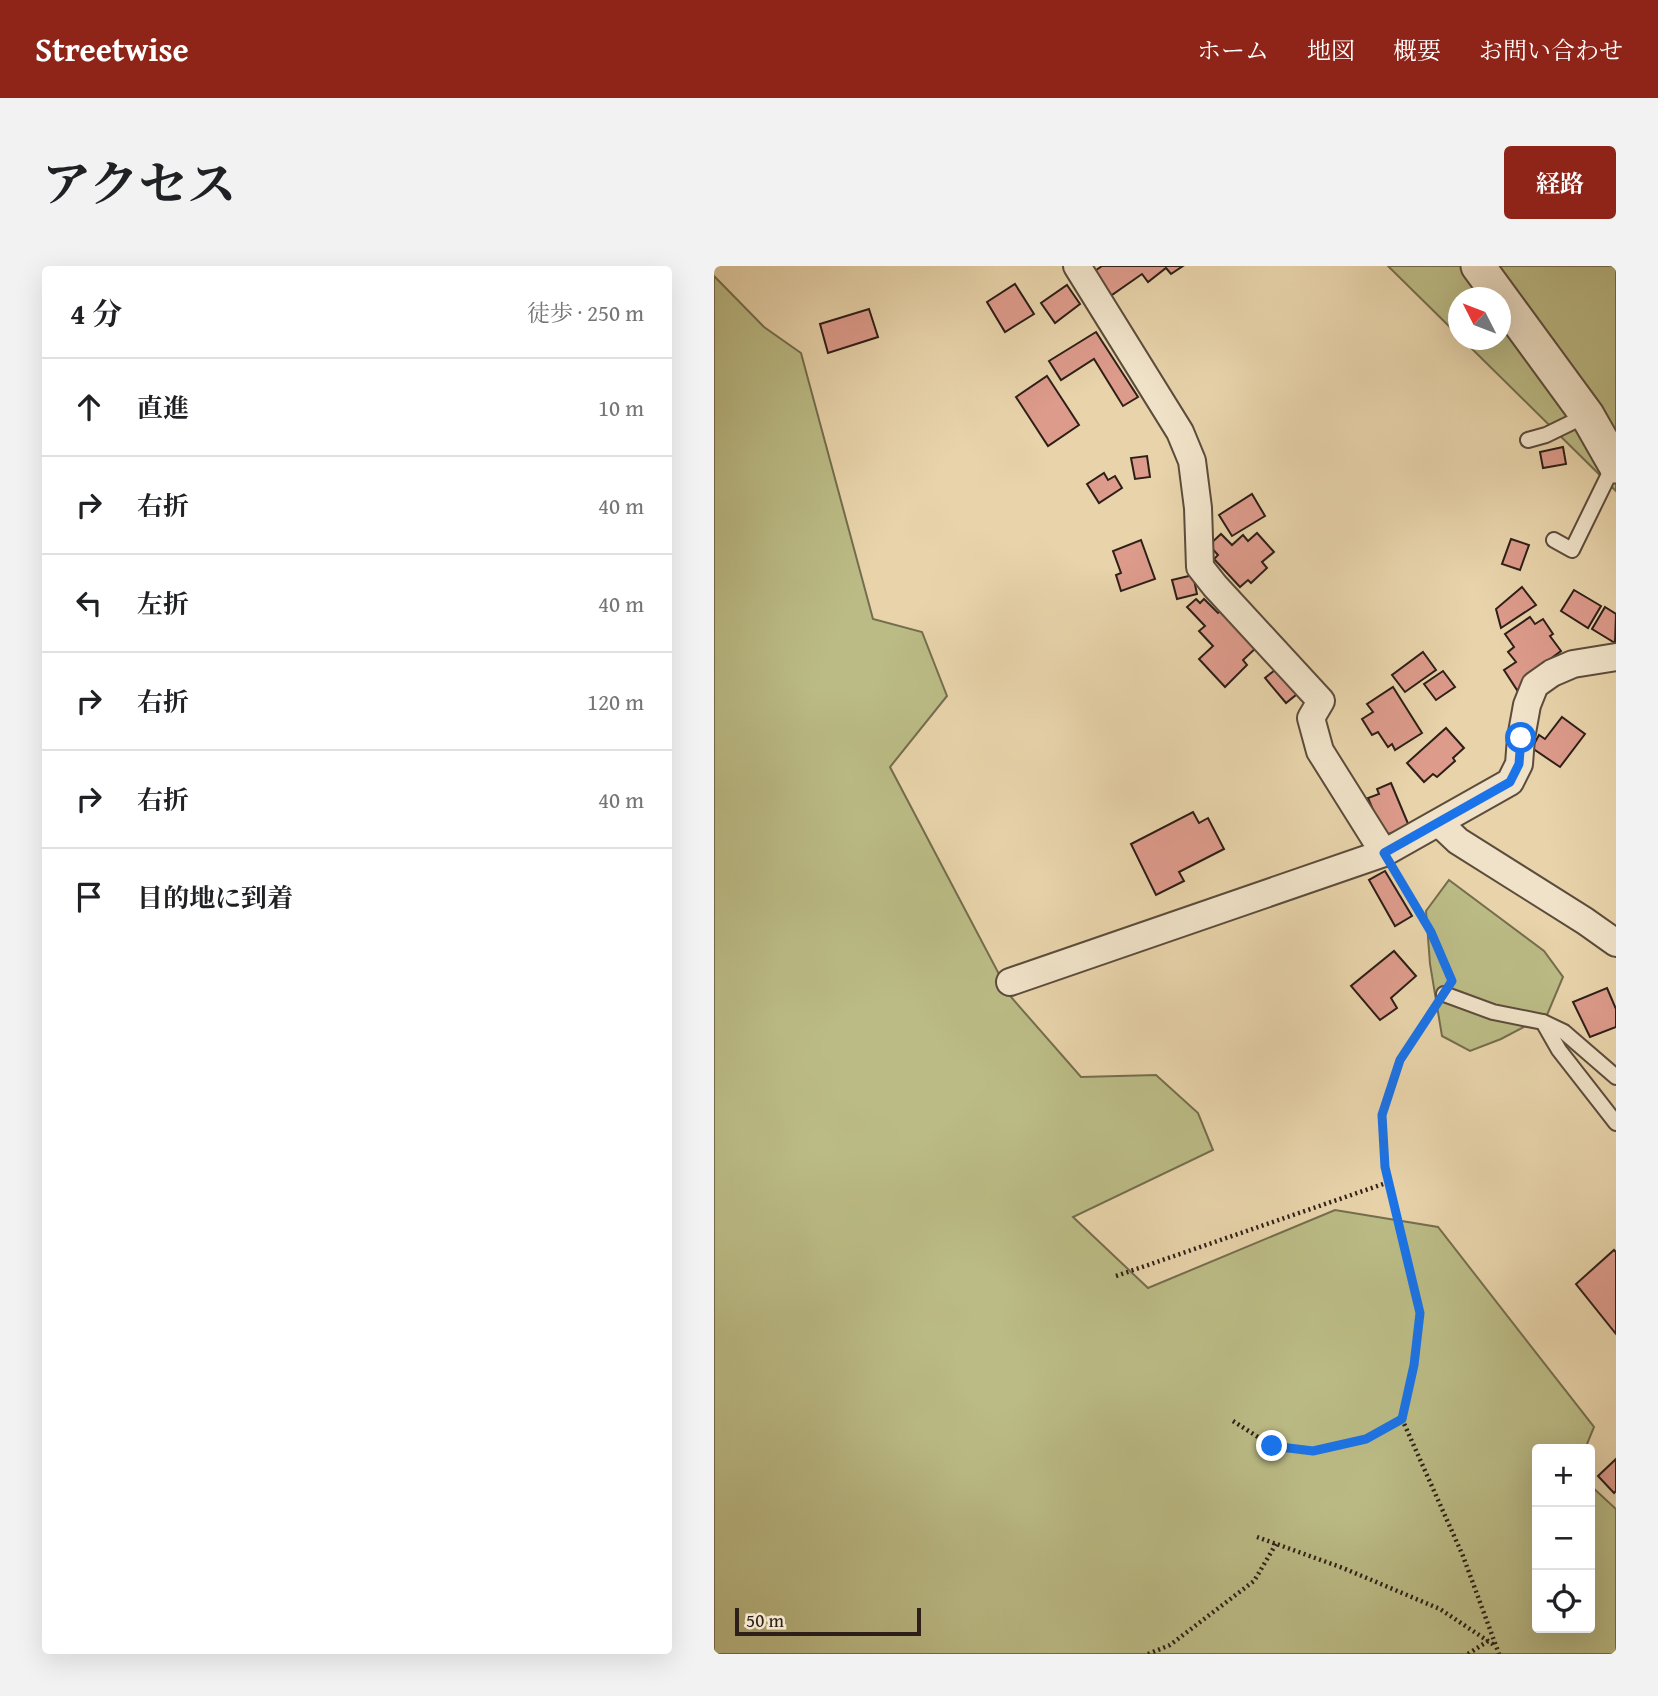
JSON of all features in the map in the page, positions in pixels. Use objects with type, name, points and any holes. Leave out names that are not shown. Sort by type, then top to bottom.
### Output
[{"type":"street","points":[[1077,266],[1180,432],[1192,461],[1198,508],[1200,567],[1321,701],[1311,718],[1320,751],[1384,853]]},
{"type":"street","points":[[1479,266],[1587,415],[1615,463]]},
{"type":"street","points":[[1010,982],[1384,853],[1510,782],[1519,764],[1527,705],[1535,685],[1552,673],[1573,664],[1616,657]]},
{"type":"street","points":[[1439,823],[1458,841],[1585,920],[1616,943]]},
{"type":"lane","points":[[1528,440],[1546,435],[1587,415]]},
{"type":"lane","points":[[1555,540],[1572,550],[1615,463]]},
{"type":"lane","points":[[1444,994],[1493,1012],[1543,1022],[1564,1032],[1616,1077]]},
{"type":"lane","points":[[1543,1022],[1559,1050],[1616,1123]]},
{"type":"path","points":[[1384,853],[1431,932],[1452,981],[1400,1060],[1382,1115],[1385,1167],[1420,1313],[1414,1365],[1402,1419],[1464,1556],[1499,1654]]},
{"type":"path","points":[[1115,1276],[1389,1182]]},
{"type":"path","points":[[1233,1421],[1272,1446],[1313,1451],[1366,1439],[1402,1419]]},
{"type":"path","points":[[1257,1537],[1343,1568],[1440,1609],[1496,1646]]},
{"type":"path","points":[[1147,1654],[1170,1645],[1254,1581],[1276,1544]]},
{"type":"path","points":[[1468,1654],[1488,1641]]},
{"type":"green space","points":[[1388,266],[1616,266],[1616,491],[1473,350],[1511,350],[1511,287],[1448,287],[1448,325]]},
{"type":"green space","points":[[714,276],[764,327],[801,353],[873,619],[922,632],[947,696],[890,767],[1011,997],[1081,1077],[1156,1075],[1198,1113],[1213,1150],[1073,1217],[1148,1288],[1335,1210],[1438,1227],[1594,1427],[1587,1444],[1532,1444],[1532,1633],[1595,1633],[1595,1490],[1616,1509],[1616,1654],[714,1654]]},
{"type":"green space","points":[[1449,880],[1544,951],[1563,977],[1547,1015],[1501,1039],[1470,1051],[1442,1036],[1430,964],[1426,911]]},
{"type":"building","points":[[1102,266],[1183,266],[1171,274],[1166,268],[1148,282],[1142,274],[1109,297],[1092,273]]},
{"type":"building","points":[[1015,284],[1034,314],[1005,332],[987,302]]},
{"type":"building","points":[[1067,285],[1080,304],[1055,323],[1041,303]]},
{"type":"building","points":[[869,309],[878,337],[828,353],[820,324]]},
{"type":"building","points":[[1096,332],[1138,397],[1123,406],[1094,359],[1061,380],[1049,361]]},
{"type":"building","points":[[1047,376],[1079,425],[1048,446],[1016,397]]},
{"type":"building","points":[[1563,447],[1566,464],[1543,468],[1540,452]]},
{"type":"building","points":[[1147,456],[1150,477],[1135,479],[1131,458]]},
{"type":"building","points":[[1104,473],[1108,480],[1115,476],[1122,488],[1099,503],[1087,484]]},
{"type":"building","points":[[1252,494],[1265,516],[1232,536],[1219,515]]},
{"type":"building","points":[[1257,533],[1274,552],[1262,562],[1267,568],[1251,583],[1248,580],[1240,587],[1214,559],[1218,555],[1209,545],[1221,534],[1232,545],[1243,535],[1248,541]]},
{"type":"building","points":[[1511,539],[1529,545],[1520,570],[1502,564]]},
{"type":"building","points":[[1141,540],[1155,579],[1121,591],[1116,575],[1121,573],[1113,551]]},
{"type":"building","points":[[1193,575],[1197,594],[1177,599],[1172,580]]},
{"type":"building","points":[[1522,587],[1536,605],[1501,628],[1496,609]]},
{"type":"building","points":[[1574,590],[1601,606],[1588,628],[1561,611]]},
{"type":"building","points":[[1196,599],[1200,603],[1204,599],[1218,613],[1223,609],[1258,646],[1243,660],[1247,665],[1225,687],[1199,659],[1213,646],[1199,631],[1205,626],[1187,607]]},
{"type":"building","points":[[1605,607],[1616,614],[1615,643],[1592,629]]},
{"type":"building","points":[[1530,617],[1535,624],[1543,619],[1553,634],[1550,636],[1561,651],[1534,671],[1537,675],[1517,690],[1504,670],[1516,662],[1508,652],[1514,647],[1505,634]]},
{"type":"building","points":[[1423,652],[1436,670],[1405,692],[1392,675]]},
{"type":"building","points":[[1281,665],[1302,690],[1286,703],[1265,678]]},
{"type":"building","points":[[1443,671],[1455,687],[1436,700],[1424,684]]},
{"type":"building","points":[[1393,687],[1422,733],[1395,750],[1392,744],[1388,747],[1378,732],[1372,735],[1362,719],[1373,712],[1367,704]]},
{"type":"building","points":[[1562,717],[1585,734],[1560,767],[1532,748],[1539,735],[1545,739]]},
{"type":"building","points":[[1446,728],[1464,748],[1453,758],[1455,761],[1437,777],[1433,774],[1424,782],[1407,763]]},
{"type":"building","points":[[1391,783],[1409,826],[1384,836],[1368,798],[1379,794],[1377,789]]},
{"type":"building","points":[[1193,812],[1199,823],[1208,818],[1224,849],[1179,872],[1184,881],[1156,895],[1131,844]]},
{"type":"building","points":[[1385,871],[1412,916],[1395,926],[1369,880]]},
{"type":"building","points":[[1394,951],[1416,976],[1391,998],[1397,1008],[1380,1020],[1351,986]]},
{"type":"building","points":[[1607,988],[1616,1009],[1616,1027],[1590,1037],[1573,1002]]},
{"type":"building","points":[[1614,1250],[1616,1252],[1616,1334],[1576,1284]]},
{"type":"building","points":[[1616,1459],[1616,1491],[1614,1493],[1598,1476]]},
{"type":"route","points":[[1272,1446],[1313,1451],[1366,1439],[1402,1419],[1414,1365],[1420,1313],[1385,1167],[1382,1115],[1400,1060],[1452,981],[1431,932],[1384,853],[1510,782],[1519,764],[1521,738]]}]
